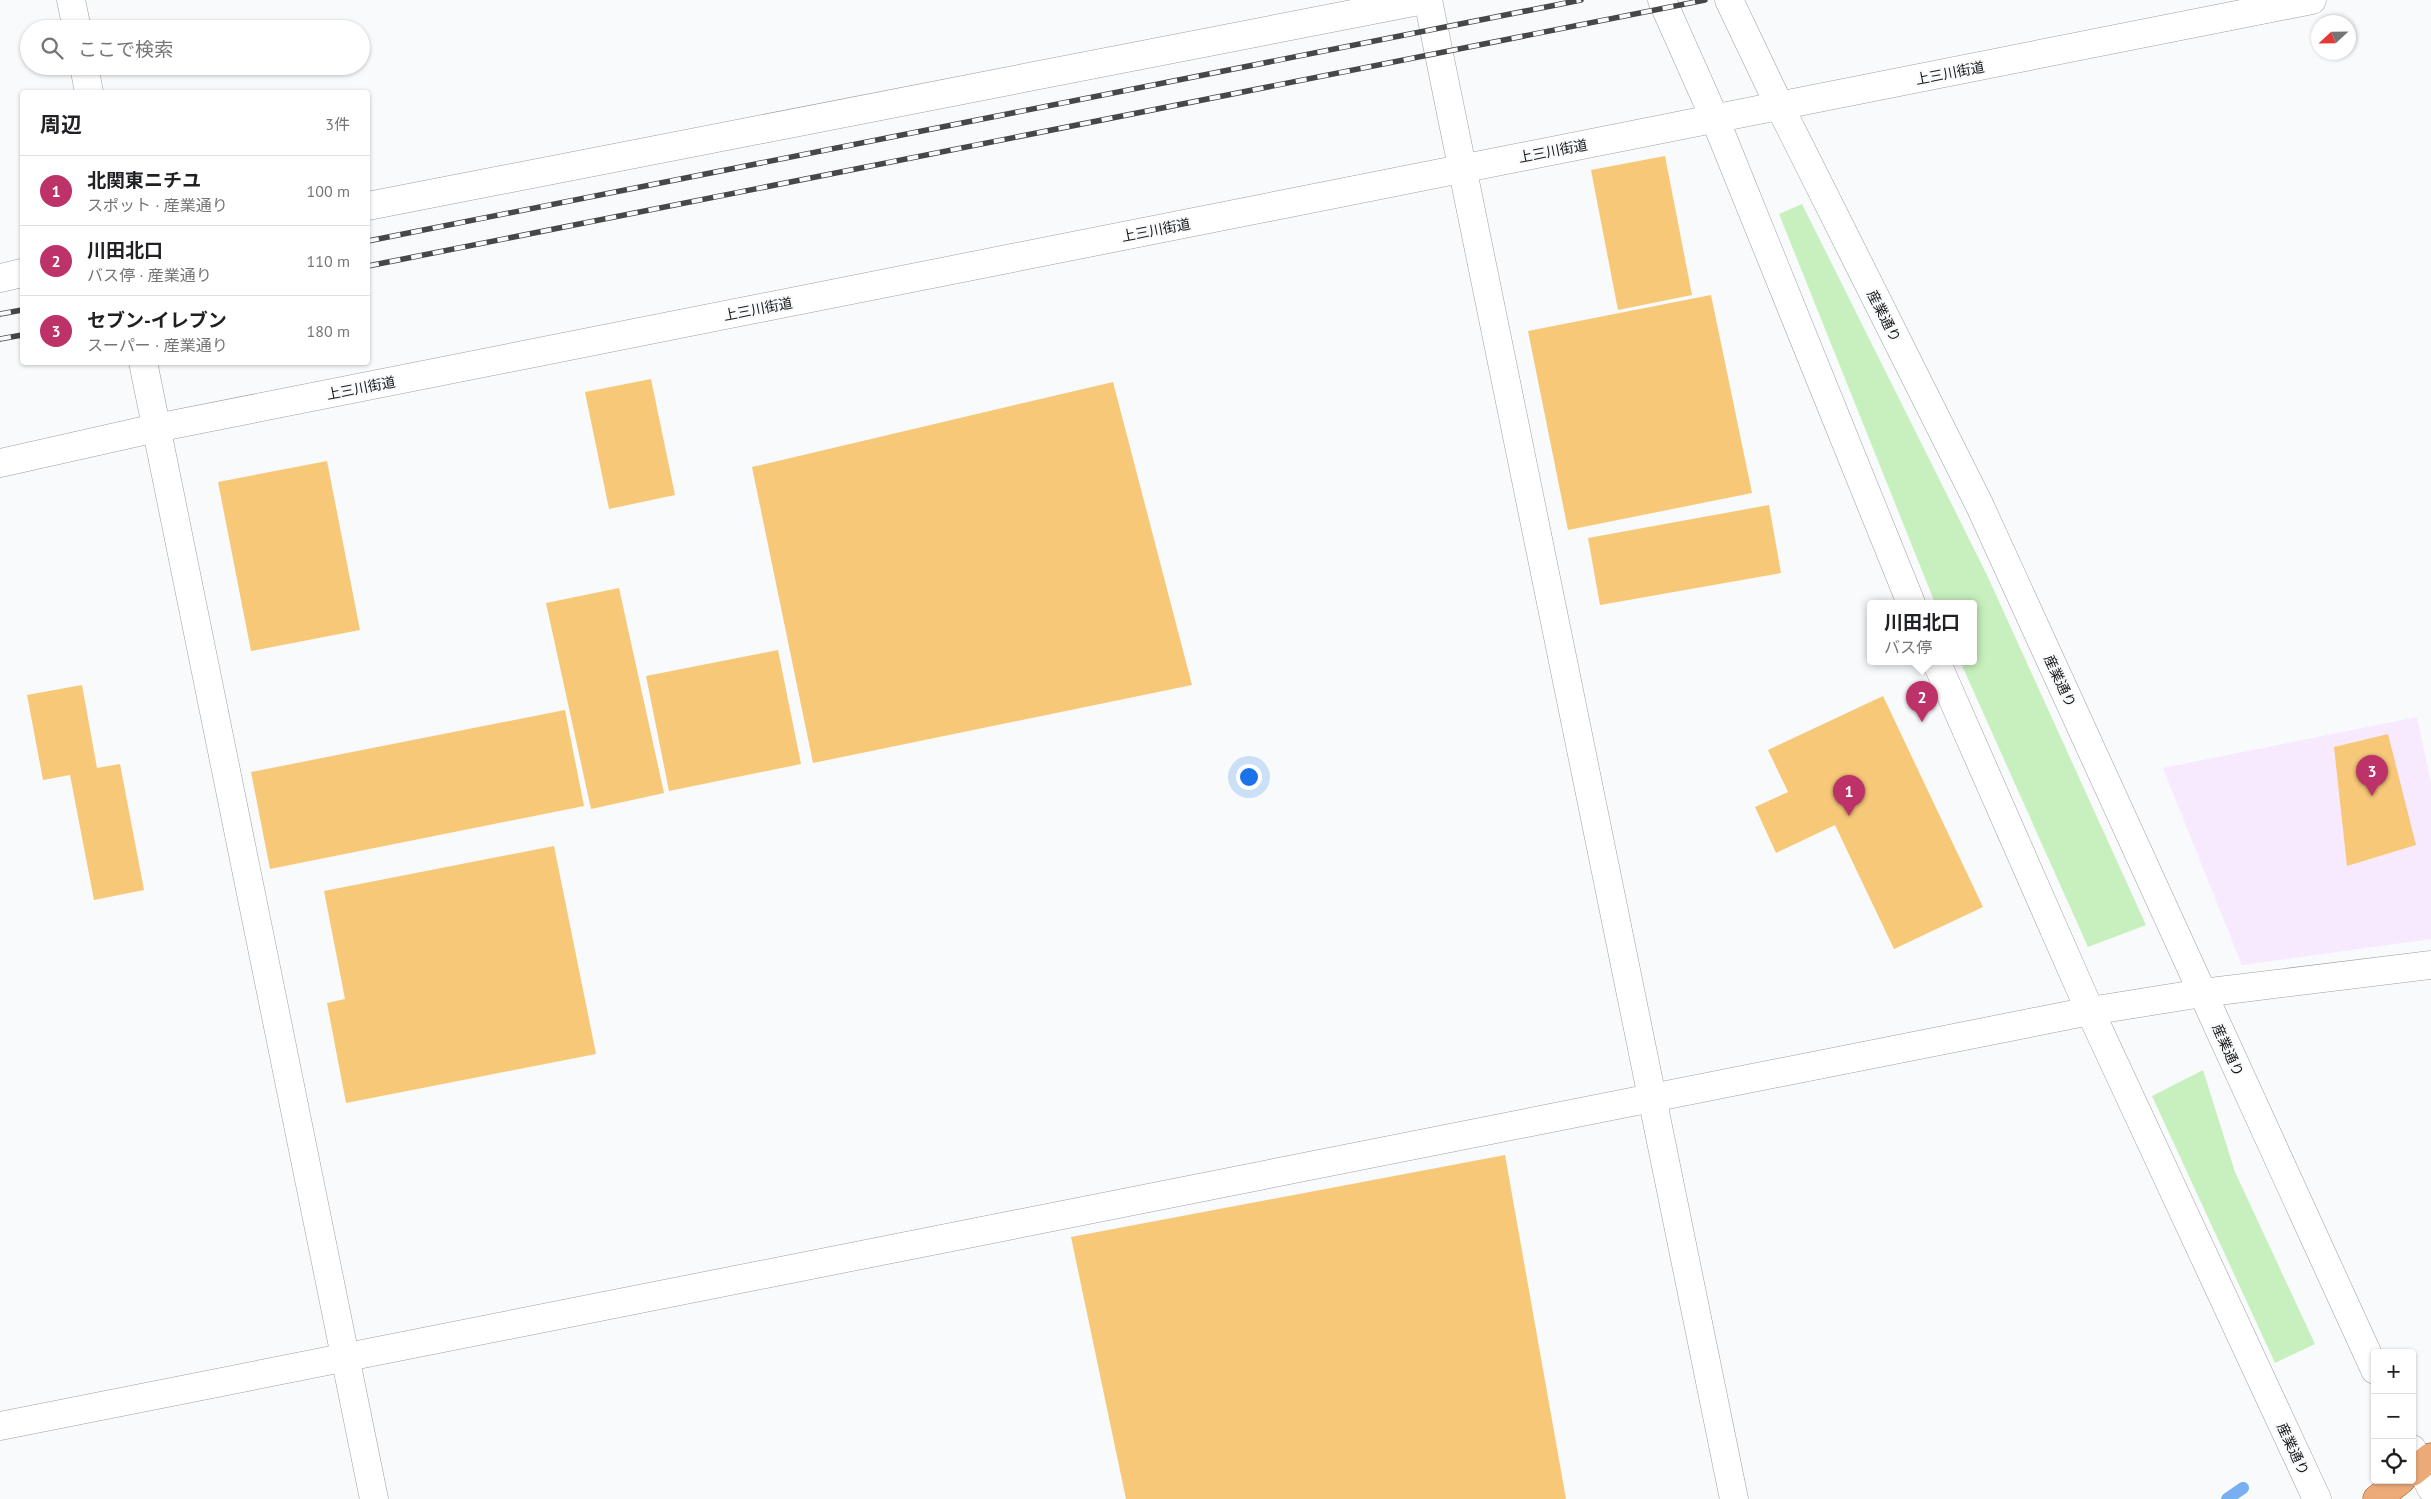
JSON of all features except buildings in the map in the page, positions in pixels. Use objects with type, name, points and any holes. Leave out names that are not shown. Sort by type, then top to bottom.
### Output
[{"type":"main road","points":[[2377,1499],[2418,1469]]},
{"type":"street","points":[[71,0],[75,20]]},
{"type":"street","points":[[370,206],[1424,0]]},
{"type":"street","points":[[1428,0],[1734,1499]]},
{"type":"street","points":[[1662,0],[1715,119],[1910,600]]},
{"type":"street","name":"産業通り","points":[[1729,0],[1780,107],[1979,504],[2371,1361]]},
{"type":"street","name":"上三川街道","points":[[0,463],[156,428],[2312,0]]},
{"type":"street","points":[[86,75],[90,90]]},
{"type":"street","points":[[0,278],[20,274]]},
{"type":"street","points":[[144,365],[374,1499]]},
{"type":"street","name":"産業通り","points":[[1938,665],[2090,1011],[2317,1499]]},
{"type":"street","points":[[0,1426],[2090,1011],[2202,993],[2431,965]]},
{"type":"shaded area","points":[[2417,717],[2431,783],[2431,939],[2242,965],[2163,768]]},
{"type":"green space","points":[[1802,204],[1987,575],[2146,925],[2088,947],[1962,665],[1977,665],[1977,600],[1934,600],[1779,214]]},
{"type":"green space","points":[[2203,1070],[2235,1172],[2315,1344],[2275,1363],[2152,1096]]},
{"type":"waterway","points":[[2227,1499],[2243,1488]]},
{"type":"railway","points":[[370,241],[1581,0]]},
{"type":"railway","points":[[370,266],[1705,0]]},
{"type":"railway","points":[[0,314],[20,310]]},
{"type":"railway","points":[[0,339],[20,335]]},
{"type":"place","name":"川田北口","points":[[1922,722]]},
{"type":"place","name":"セブン-イレブン","points":[[2372,796]]},
{"type":"place","name":"北関東ニチユ","points":[[1849,816]]}]
